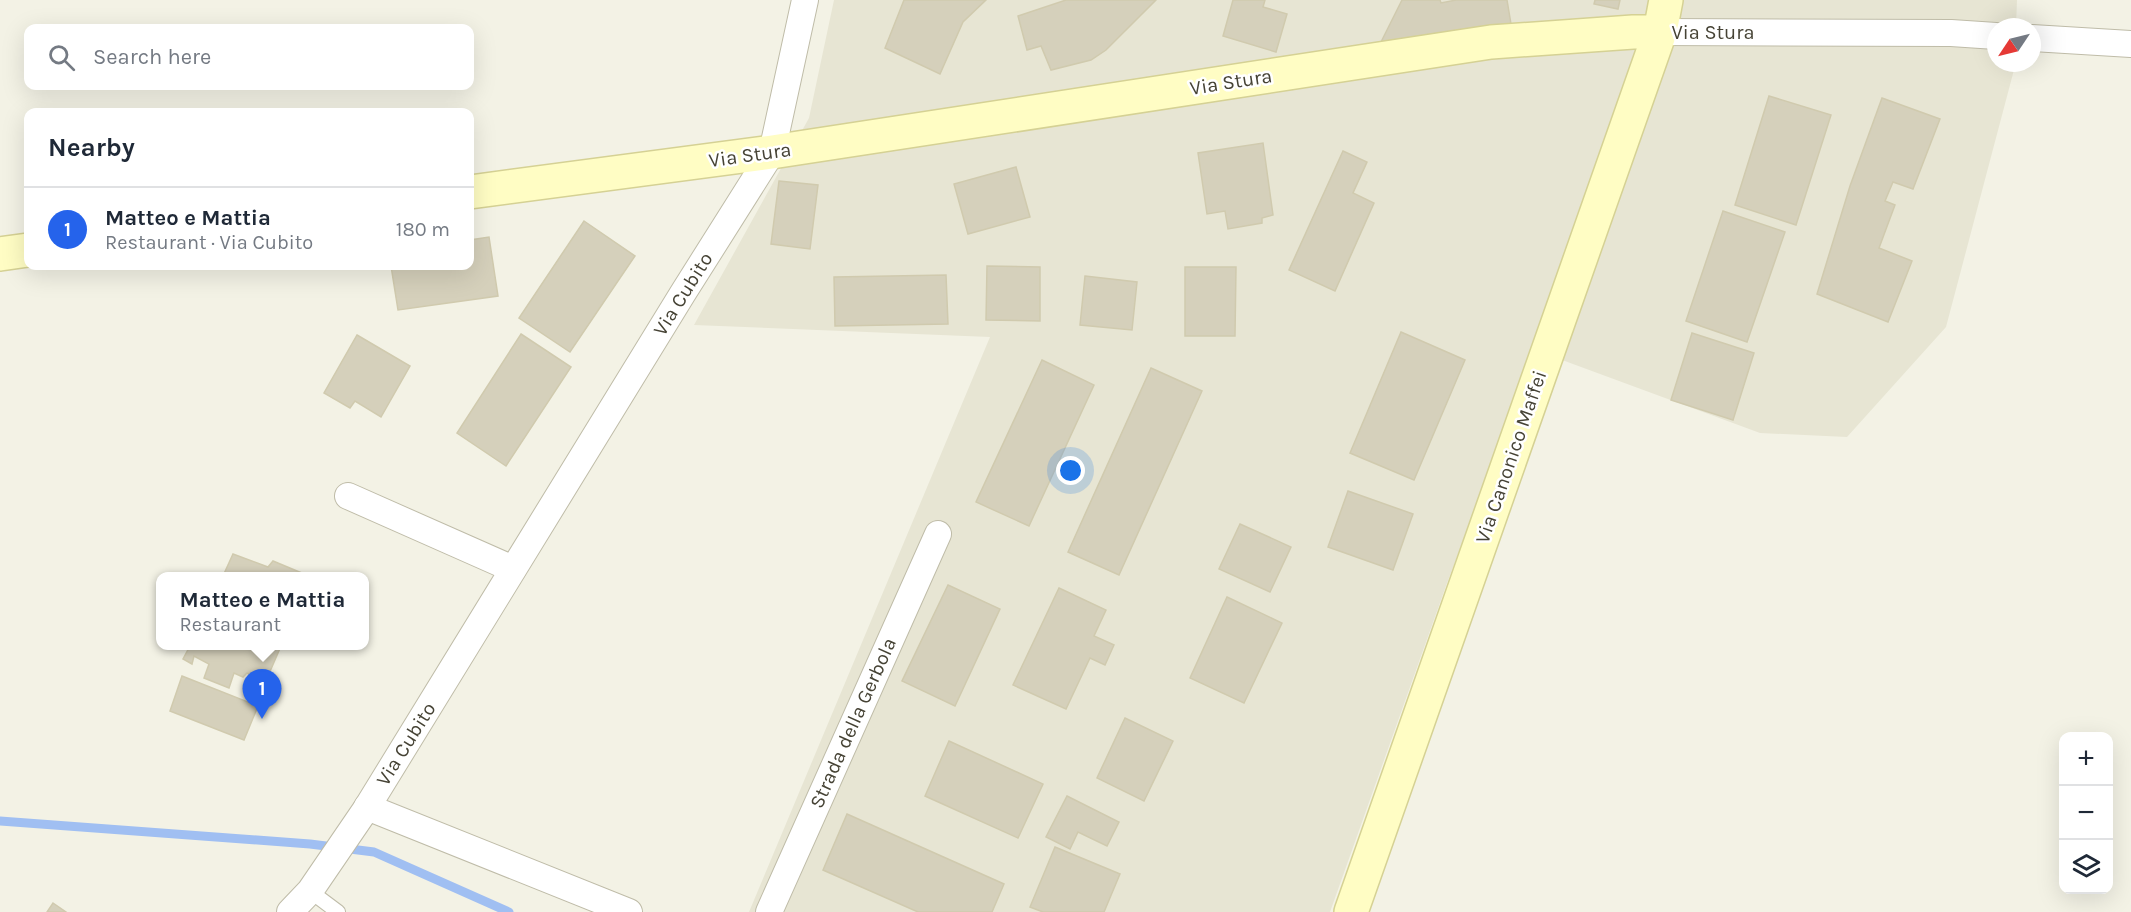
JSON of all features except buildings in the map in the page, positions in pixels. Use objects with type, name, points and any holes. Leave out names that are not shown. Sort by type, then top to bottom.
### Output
[{"type":"street","name":"Via Cubito","points":[[290,912],[316,884],[367,808],[772,152],[805,0]]},
{"type":"street","name":"Via Canonico Maffei","points":[[1351,912],[1660,32],[1666,0]]},
{"type":"street","name":"Via Stura","points":[[474,191],[772,152],[1491,42],[1633,32],[1951,33],[1987,35]]},
{"type":"street","points":[[2041,39],[2131,44]]},
{"type":"street","points":[[0,254],[24,251]]},
{"type":"street","points":[[348,496],[513,569]]},
{"type":"street","name":"Strada della Gerbola","points":[[769,912],[938,534]]},
{"type":"street","points":[[367,808],[629,912]]},
{"type":"lane","points":[[316,884],[338,912]]},
{"type":"shaded area","points":[[834,0],[2017,0],[2016,18],[1987,18],[1987,72],[2013,72],[1946,327],[1847,437],[1760,433],[1535,350],[1447,583],[1330,912],[749,912],[990,337],[694,325],[809,118]]},
{"type":"waterway","points":[[0,821],[310,844],[374,852],[509,912]]},
{"type":"place","name":"Matteo e Mattia","points":[[262,719]]}]
